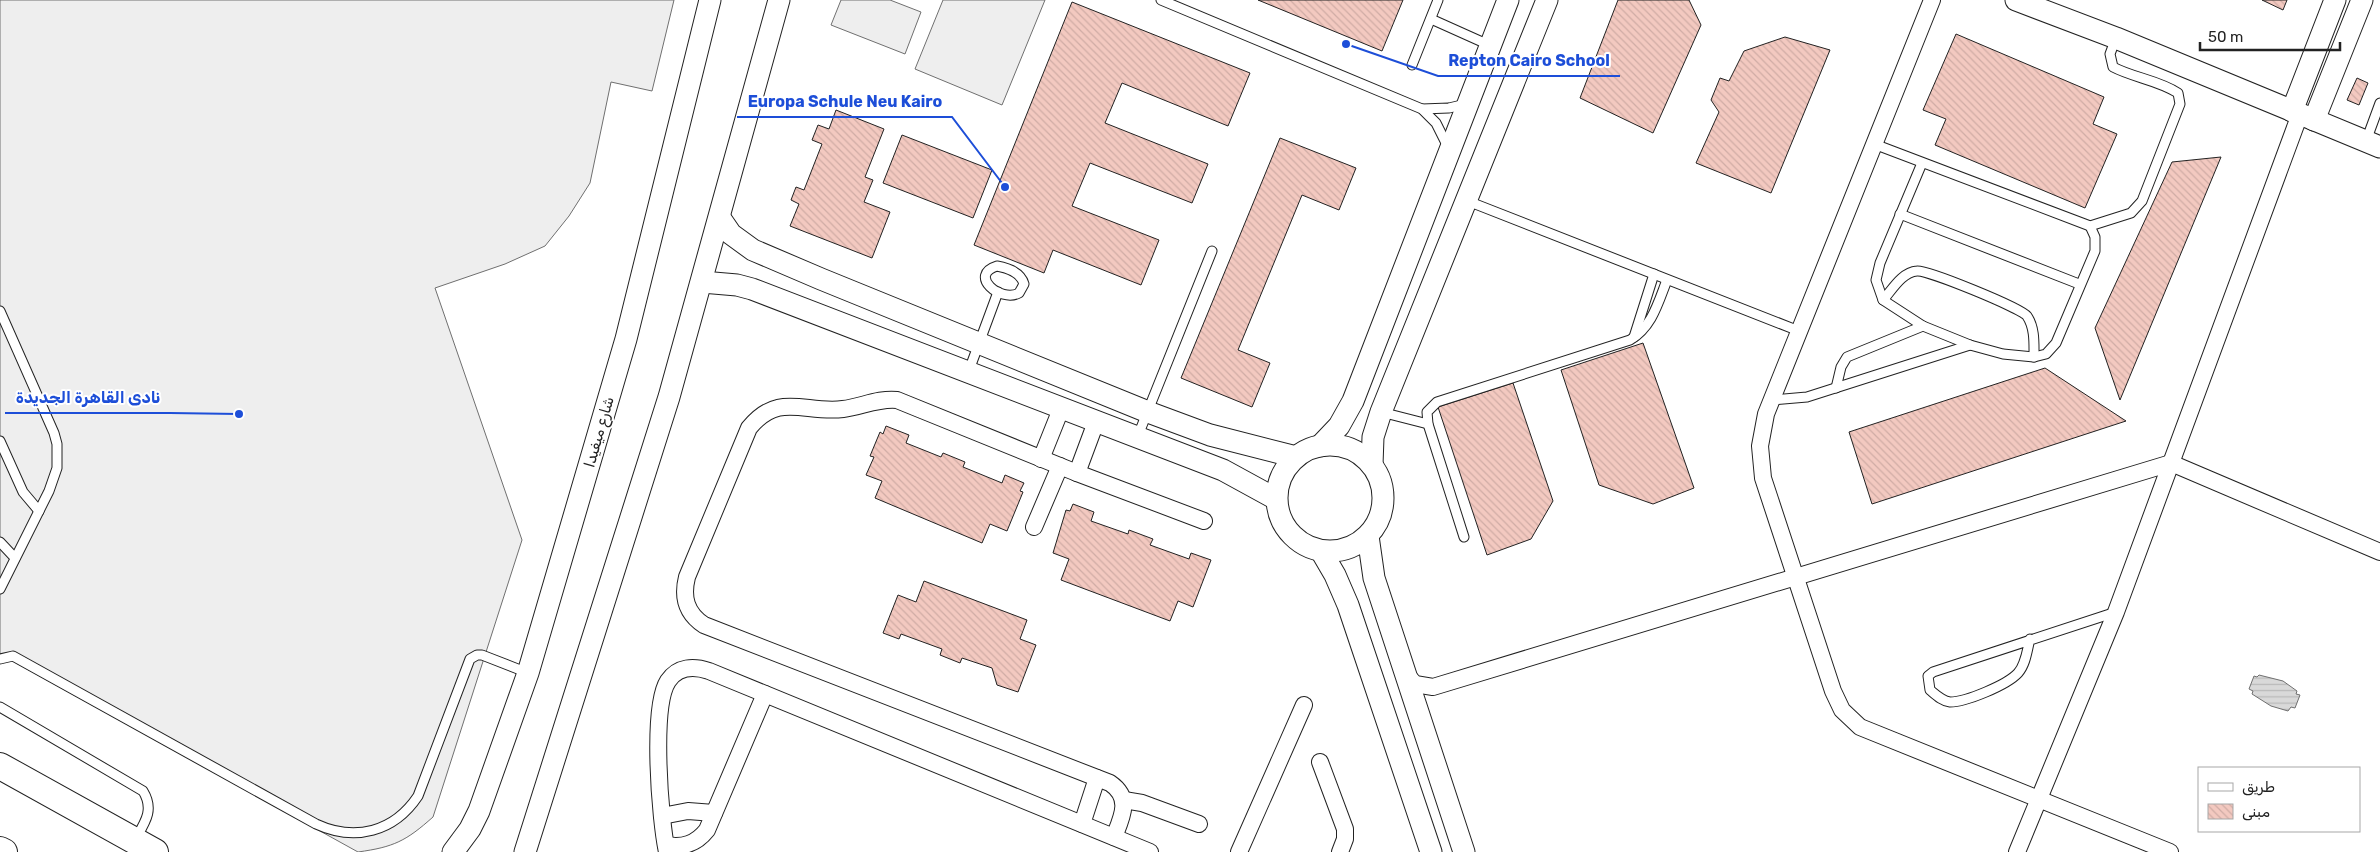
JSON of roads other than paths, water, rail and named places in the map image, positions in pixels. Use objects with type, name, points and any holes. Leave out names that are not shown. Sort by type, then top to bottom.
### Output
[{"type":"main road","points":[[0,766],[145,846]]},
{"type":"main road","points":[[0,850],[4,852]]},
{"type":"street","name":"شارع ميفيدا","points":[[453,852],[470,829],[479,811],[528,673],[626,339],[710,0]]},
{"type":"street","points":[[526,852],[669,397],[779,0]]},
{"type":"street","points":[[1320,446],[1339,426],[1352,402],[1466,104],[1508,0]]},
{"type":"street","points":[[1372,465],[1373,437],[1380,412],[1546,0]]},
{"type":"street","points":[[1932,0],[1772,400],[1762,430],[1760,461],[1766,486],[1833,691],[1842,710],[1860,727],[2170,852]]},
{"type":"street","points":[[2016,0],[2116,38],[2373,144]]},
{"type":"street","points":[[2017,852],[2116,612],[2302,115],[2335,0]]},
{"type":"street","points":[[2302,115],[2362,0]]},
{"type":"street","points":[[720,218],[731,234],[753,250],[883,305],[1148,412],[1229,441],[1296,457]]},
{"type":"street","points":[[810,312],[821,279]]},
{"type":"street","points":[[702,282],[736,285],[752,289],[1223,470],[1276,499]]},
{"type":"street","points":[[873,336],[883,305]]},
{"type":"street","points":[[1114,837],[1124,808],[1124,800],[1116,787],[704,625],[691,614],[685,600],[687,577],[744,437],[755,420],[773,409],[793,406],[840,410],[882,400],[897,400],[1041,459],[1204,521]]},
{"type":"street","points":[[1041,459],[1061,409]]},
{"type":"street","points":[[1077,473],[1096,422]]},
{"type":"street","points":[[1339,445],[1358,452],[1372,465],[1381,482],[1384,501],[1381,514],[1368,536],[1354,546],[1338,551],[1321,551],[1307,547],[1295,539],[1285,527],[1279,514],[1276,499],[1278,484],[1285,469],[1296,457],[1307,450],[1320,446],[1339,445]]},
{"type":"street","points":[[1407,680],[1415,684],[1433,687],[2171,463],[2380,552]]},
{"type":"street","points":[[1034,527],[1060,466]]},
{"type":"street","points":[[1368,536],[1374,578],[1464,852]]},
{"type":"street","points":[[1321,551],[1336,575],[1348,604],[1431,852]]},
{"type":"street","points":[[765,694],[707,830],[701,838],[684,846],[667,849],[659,778],[660,726],[665,688],[673,676],[686,668],[701,668],[765,694],[1114,837],[1150,852]]},
{"type":"street","points":[[1378,698],[1407,680]]},
{"type":"street","points":[[1244,851],[1304,705]]},
{"type":"street","points":[[1320,762],[1345,829],[1345,839],[1340,852]]},
{"type":"street","points":[[1082,824],[1097,778]]},
{"type":"street","points":[[1124,800],[1152,806],[1199,824]]},
{"type":"street","points":[[662,816],[688,811],[714,813]]},
{"type":"lane","points":[[1161,0],[1422,109],[1449,108],[1466,104]]},
{"type":"lane","points":[[1412,65],[1438,0]]},
{"type":"lane","points":[[1431,19],[1489,45]]},
{"type":"lane","points":[[1874,144],[2090,226],[2131,213],[2142,201],[2180,104],[2178,93],[2166,85],[2132,77],[2113,68],[2110,54],[2116,38]]},
{"type":"lane","points":[[2373,144],[2380,104]]},
{"type":"lane","points":[[1422,109],[1442,131],[1449,150]]},
{"type":"lane","points":[[1922,163],[1880,263],[1876,280],[1883,300],[1923,326],[1970,346],[2003,354],[2034,357],[2046,354],[2056,344],[2079,284],[2095,251],[2095,237],[2090,226]]},
{"type":"lane","points":[[1464,200],[1799,331]]},
{"type":"lane","points":[[1900,214],[2079,284]]},
{"type":"lane","points":[[1137,438],[1212,251]]},
{"type":"lane","points":[[1883,300],[1904,276],[1918,271],[1950,280],[2026,314],[2032,327],[2034,357]]},
{"type":"lane","points":[[1634,338],[1654,274]]},
{"type":"lane","points":[[1464,536],[1428,424],[1428,412],[1437,402],[1634,338],[1648,325],[1667,280]]},
{"type":"lane","points":[[968,373],[998,292]]},
{"type":"lane","points":[[0,311],[50,422],[57,444],[57,468],[54,480],[0,588]]},
{"type":"lane","points":[[1836,388],[1841,368],[1847,357],[1923,326]]},
{"type":"lane","points":[[1772,400],[1807,397],[1970,346]]},
{"type":"lane","points":[[1380,412],[1428,424]]},
{"type":"lane","points":[[0,440],[23,492],[39,512]]},
{"type":"lane","points":[[0,542],[15,558]]},
{"type":"lane","points":[[2030,639],[2019,672],[2010,679],[1967,699],[1949,702],[1930,690],[1928,676],[1933,672],[2030,639],[2116,612]]},
{"type":"lane","points":[[0,659],[13,656],[316,824],[328,830],[355,834],[382,828],[398,819],[411,806],[422,785],[470,659],[477,655],[482,655],[528,673]]},
{"type":"lane","points":[[0,707],[142,791],[148,799],[150,808],[145,846]]},
{"type":"place","name":"Repton Cairo School","points":[[1346,44]]},
{"type":"place","name":"Europa Schule Neu Kairo","points":[[1005,187]]},
{"type":"place","name":"نادى القاهرة الجديدة","points":[[239,414]]}]
